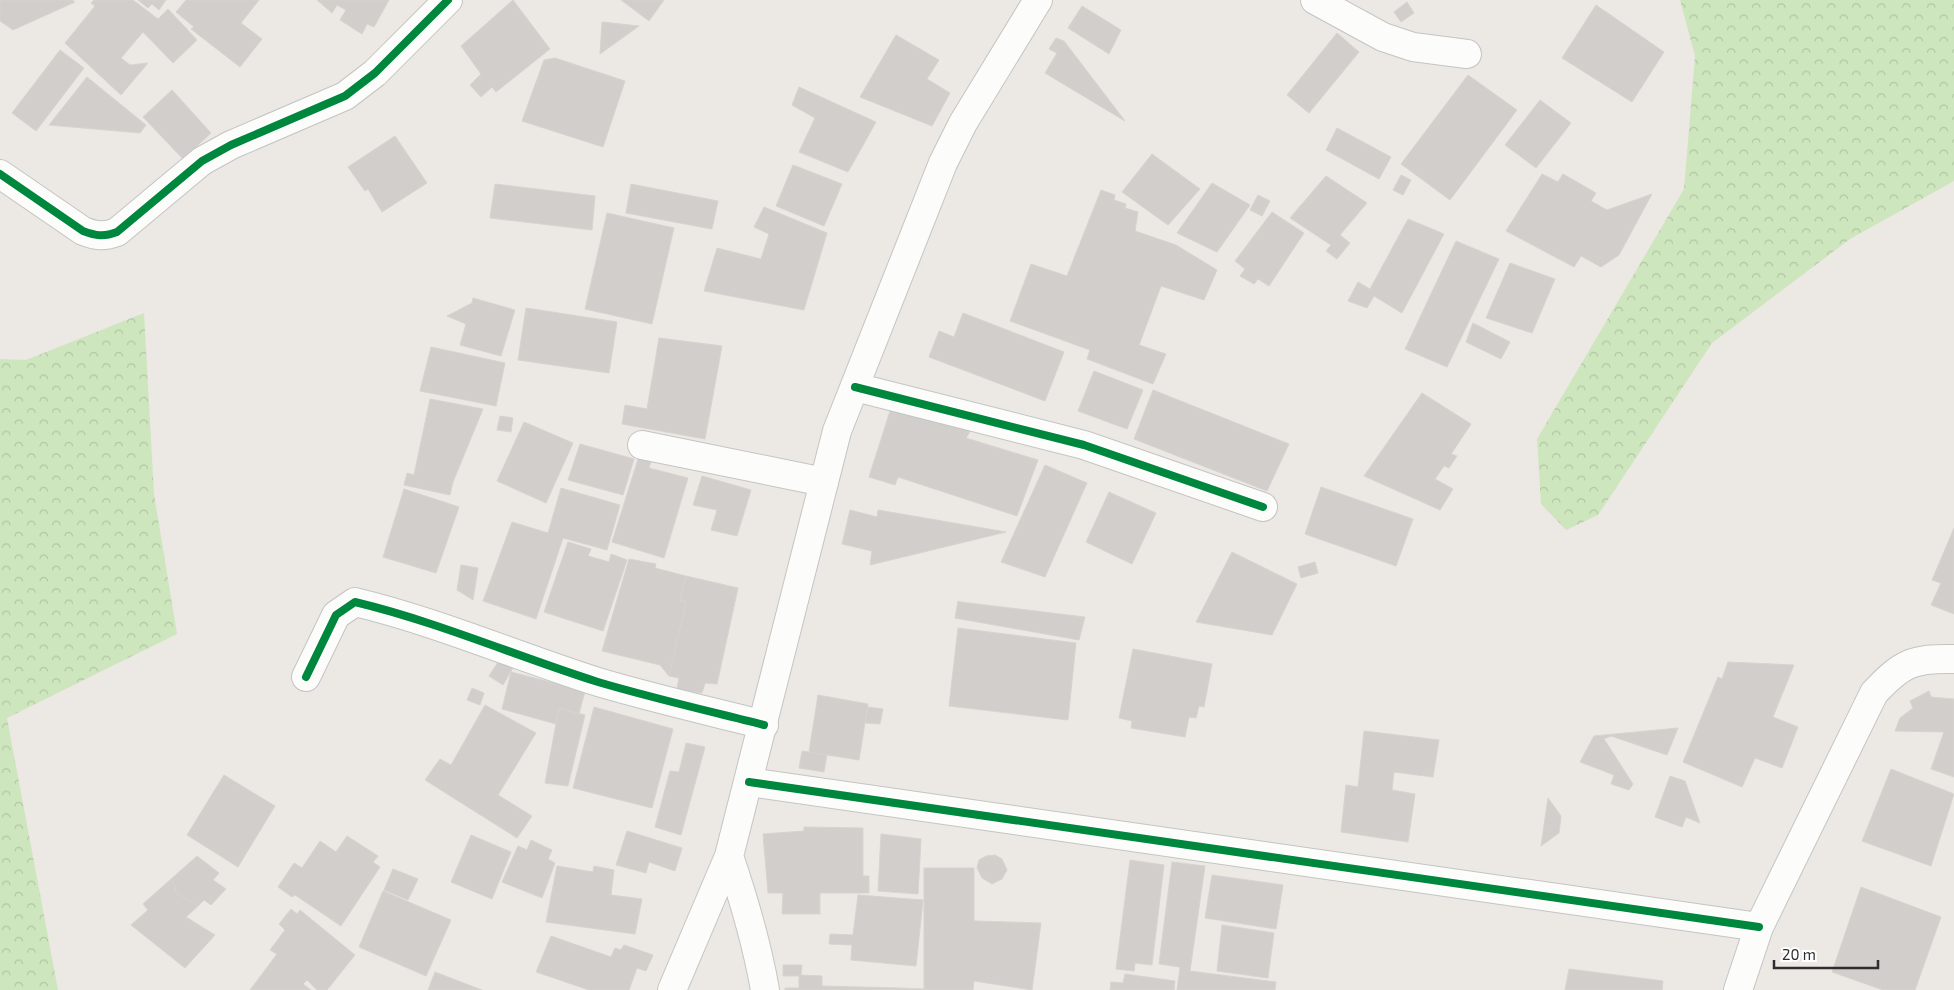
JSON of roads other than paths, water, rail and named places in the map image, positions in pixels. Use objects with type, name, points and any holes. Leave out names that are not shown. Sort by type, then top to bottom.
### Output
[{"type":"street","points":[[0,174],[83,231],[95,236],[105,236],[117,232],[202,161],[231,146],[345,96],[375,73],[448,0]]},
{"type":"street","points":[[672,990],[729,856],[764,725],[836,431],[943,163],[964,123],[1038,0]]},
{"type":"street","points":[[1315,0],[1383,37],[1413,47],[1468,54]]},
{"type":"street","points":[[855,387],[1084,446],[1263,507]]},
{"type":"street","points":[[642,445],[824,482]]},
{"type":"street","points":[[306,677],[336,616],[355,602],[385,609],[480,640],[598,682],[764,725]]},
{"type":"street","points":[[1738,990],[1758,927],[1874,693],[1893,673],[1912,662],[1936,658],[1954,659]]},
{"type":"street","points":[[749,782],[1758,927]]},
{"type":"street","points":[[729,856],[743,898],[765,990]]}]
